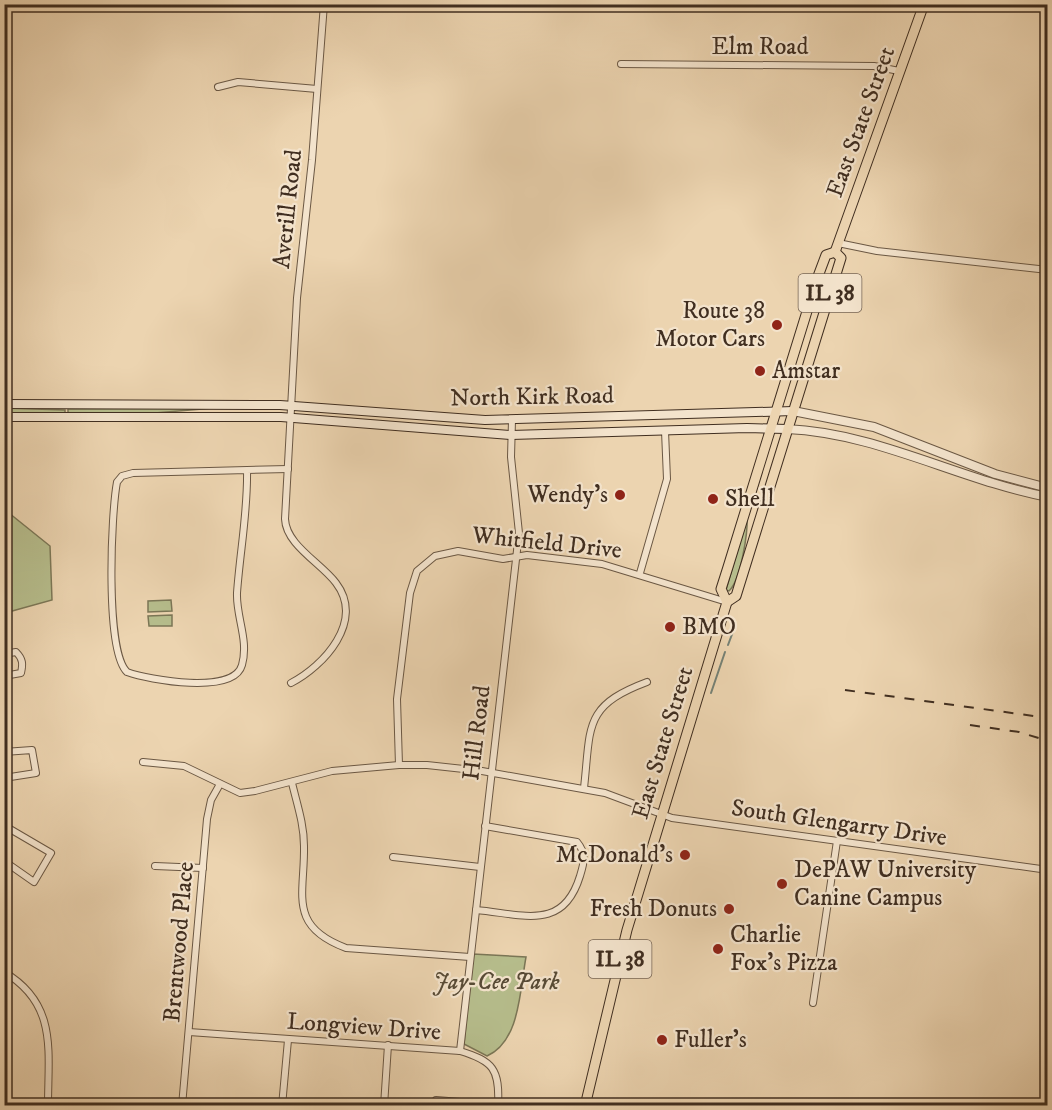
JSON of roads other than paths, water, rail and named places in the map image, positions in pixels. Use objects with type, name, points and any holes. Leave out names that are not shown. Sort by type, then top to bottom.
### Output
[{"type":"main road","name":"East State Street","points":[[585,1106],[622,951],[726,602],[722,589],[775,411],[826,255],[836,248],[924,4]]},
{"type":"main road","name":"East State Street","points":[[726,602],[736,596],[841,258],[836,248]]},
{"type":"main road","name":"North Kirk Road","points":[[4,404],[292,405],[449,418],[512,420],[793,411]]},
{"type":"main road","name":"North Kirk Road","points":[[4,417],[292,418],[511,435],[787,429]]},
{"type":"street","name":"Averill Road","points":[[291,683],[305,676],[338,641],[344,607],[336,583],[288,531],[285,511],[297,298],[324,4]]},
{"type":"street","name":"Elm Road","points":[[621,64],[874,66],[899,71]]},
{"type":"street","points":[[218,87],[238,82],[317,89]]},
{"type":"street","points":[[836,248],[1047,270]]},
{"type":"street","name":"North Kirk Road","points":[[793,411],[874,427],[971,470],[1047,497]]},
{"type":"street","name":"Hill Road","points":[[460,1051],[516,556],[518,522],[512,468],[512,420]]},
{"type":"street","name":"North Kirk Road","points":[[787,429],[812,431],[861,441],[1047,488]]},
{"type":"street","points":[[640,573],[667,480],[665,431]]},
{"type":"street","points":[[247,470],[247,508],[237,597],[244,640],[240,670],[230,679],[215,682],[156,680],[127,672],[117,657],[115,621],[110,593],[117,482],[122,476],[133,473],[247,470],[288,469]]},
{"type":"street","name":"Whitfield Drive","points":[[399,765],[397,699],[410,593],[417,572],[435,556],[458,551],[502,559],[527,555],[603,564],[640,573],[726,602]]},
{"type":"street","points":[[4,654],[16,652],[22,658],[23,665],[21,673],[4,676]]},
{"type":"street","points":[[584,788],[590,731],[596,714],[608,700],[647,682]]},
{"type":"street","points":[[4,752],[32,750],[36,773],[4,778]]},
{"type":"street","name":"South Glengarry Drive","points":[[143,762],[184,766],[240,793],[292,783],[332,771],[399,765],[427,765],[491,772],[605,793],[662,815],[1047,870]]},
{"type":"street","points":[[292,783],[303,826],[304,848],[300,889],[302,911],[313,930],[331,942],[346,948],[470,957]]},
{"type":"street","name":"Brentwood Place","points":[[182,1106],[207,819],[211,800],[220,784]]},
{"type":"street","points":[[476,910],[551,915],[570,901],[584,862],[582,848],[577,842],[485,826]]},
{"type":"street","points":[[4,830],[10,829],[51,853],[34,882],[4,861]]},
{"type":"street","points":[[813,1003],[837,841]]},
{"type":"street","points":[[393,857],[480,867]]},
{"type":"street","points":[[155,866],[203,868]]},
{"type":"street","points":[[4,972],[21,982],[41,1007],[48,1046],[48,1106]]},
{"type":"street","name":"Longview Drive","points":[[189,1032],[460,1051],[489,1062],[498,1084],[498,1105]]},
{"type":"street","points":[[282,1106],[288,1040]]},
{"type":"street","points":[[384,1106],[388,1046]]},
{"type":"street","points":[[436,1106],[436,1100],[498,1105]]},
{"type":"waterway","points":[[728,645],[734,629]]},
{"type":"waterway","points":[[711,693],[725,652]]},
{"type":"waterway","points":[[899,1103],[906,1106]]},
{"type":"railway","points":[[845,690],[1048,718]]},
{"type":"railway","points":[[970,725],[1019,732],[1048,741]]},
{"type":"place","name":"Route 38 Motor Cars","points":[[777,325]]},
{"type":"place","name":"Amstar","points":[[760,371]]},
{"type":"place","name":"Wendy's","points":[[620,495]]},
{"type":"place","name":"Shell","points":[[713,499]]},
{"type":"place","name":"BMO","points":[[670,627]]},
{"type":"place","name":"McDonald's","points":[[685,855]]},
{"type":"place","name":"DePAW University Canine Campus","points":[[782,884]]},
{"type":"place","name":"Fresh Donuts","points":[[729,909]]},
{"type":"place","name":"Charlie Fox's Pizza","points":[[718,949]]},
{"type":"place","name":"Fuller's","points":[[662,1040]]},
{"type":"park label","name":"Jay-Cee Park","points":[[496,982]]}]
